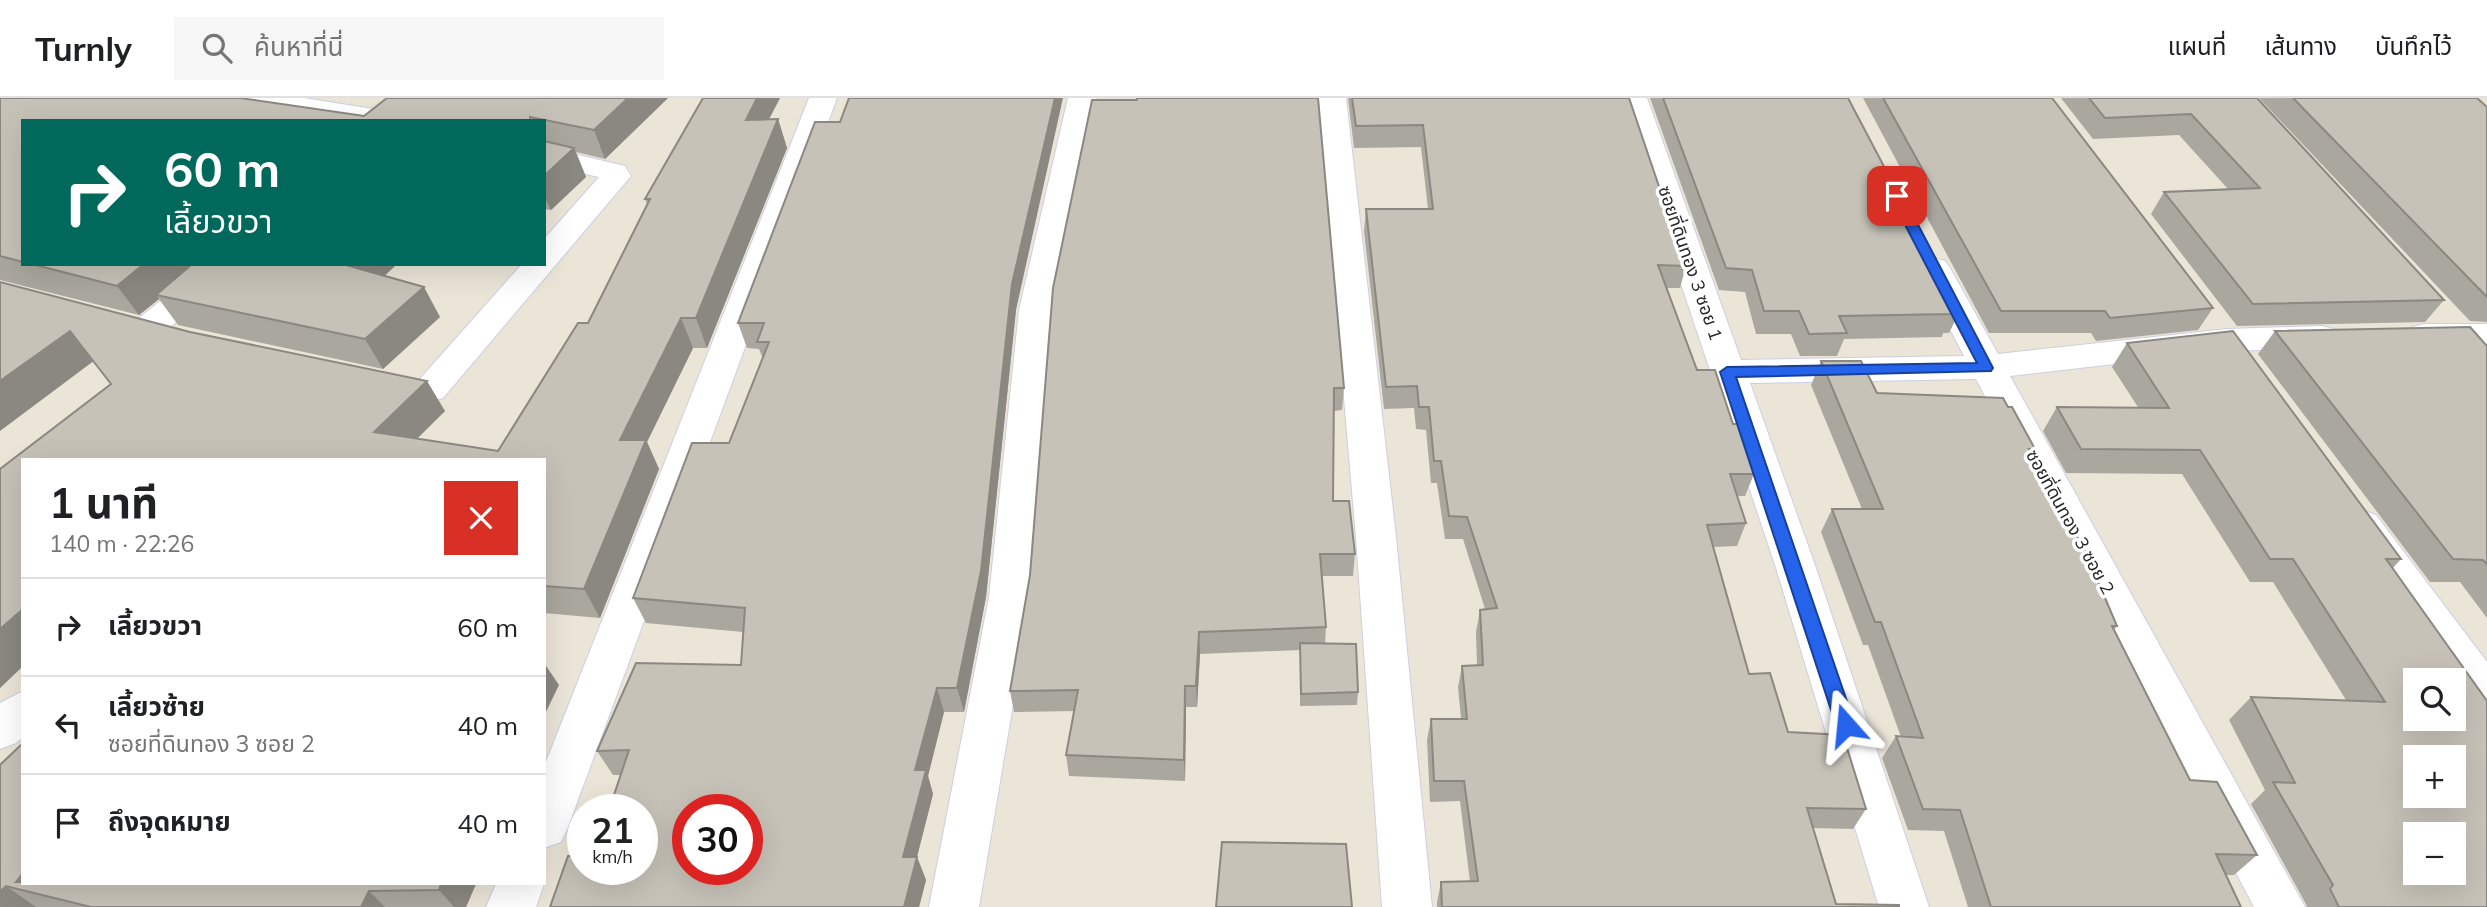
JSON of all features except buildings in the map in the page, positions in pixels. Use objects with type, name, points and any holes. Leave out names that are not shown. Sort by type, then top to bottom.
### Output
[{"type":"street","points":[[253,98],[380,119]]},
{"type":"street","points":[[546,822],[823,98]]},
{"type":"street","points":[[954,907],[1010,597],[1036,310],[1082,98]]},
{"type":"street","points":[[1332,98],[1376,537],[1407,907]]},
{"type":"street","name":"ซอยที่ดินทอง 3 ซอย 1","points":[[1633,98],[1796,568],[1904,907]]},
{"type":"street","points":[[546,156],[616,173],[546,257]]},
{"type":"street","name":"ซอยที่ดินทอง 3 ซอย 2","points":[[1916,233],[1986,368],[2280,907]]},
{"type":"street","points":[[186,341],[132,327],[223,266]]},
{"type":"street","points":[[342,376],[420,392],[430,390],[538,266]]},
{"type":"street","points":[[2431,303],[2473,334],[2487,365]]},
{"type":"street","points":[[2202,307],[2251,373]]},
{"type":"street","points":[[2391,336],[2473,334]]},
{"type":"street","points":[[1727,372],[1986,368],[2227,340],[2350,337]]},
{"type":"street","points":[[2341,495],[2487,695]]},
{"type":"street","points":[[0,730],[21,711]]},
{"type":"street","points":[[510,907],[520,885]]},
{"type":"route","points":[[1846,725],[1796,568],[1727,372],[1986,368],[1897,196]]}]
